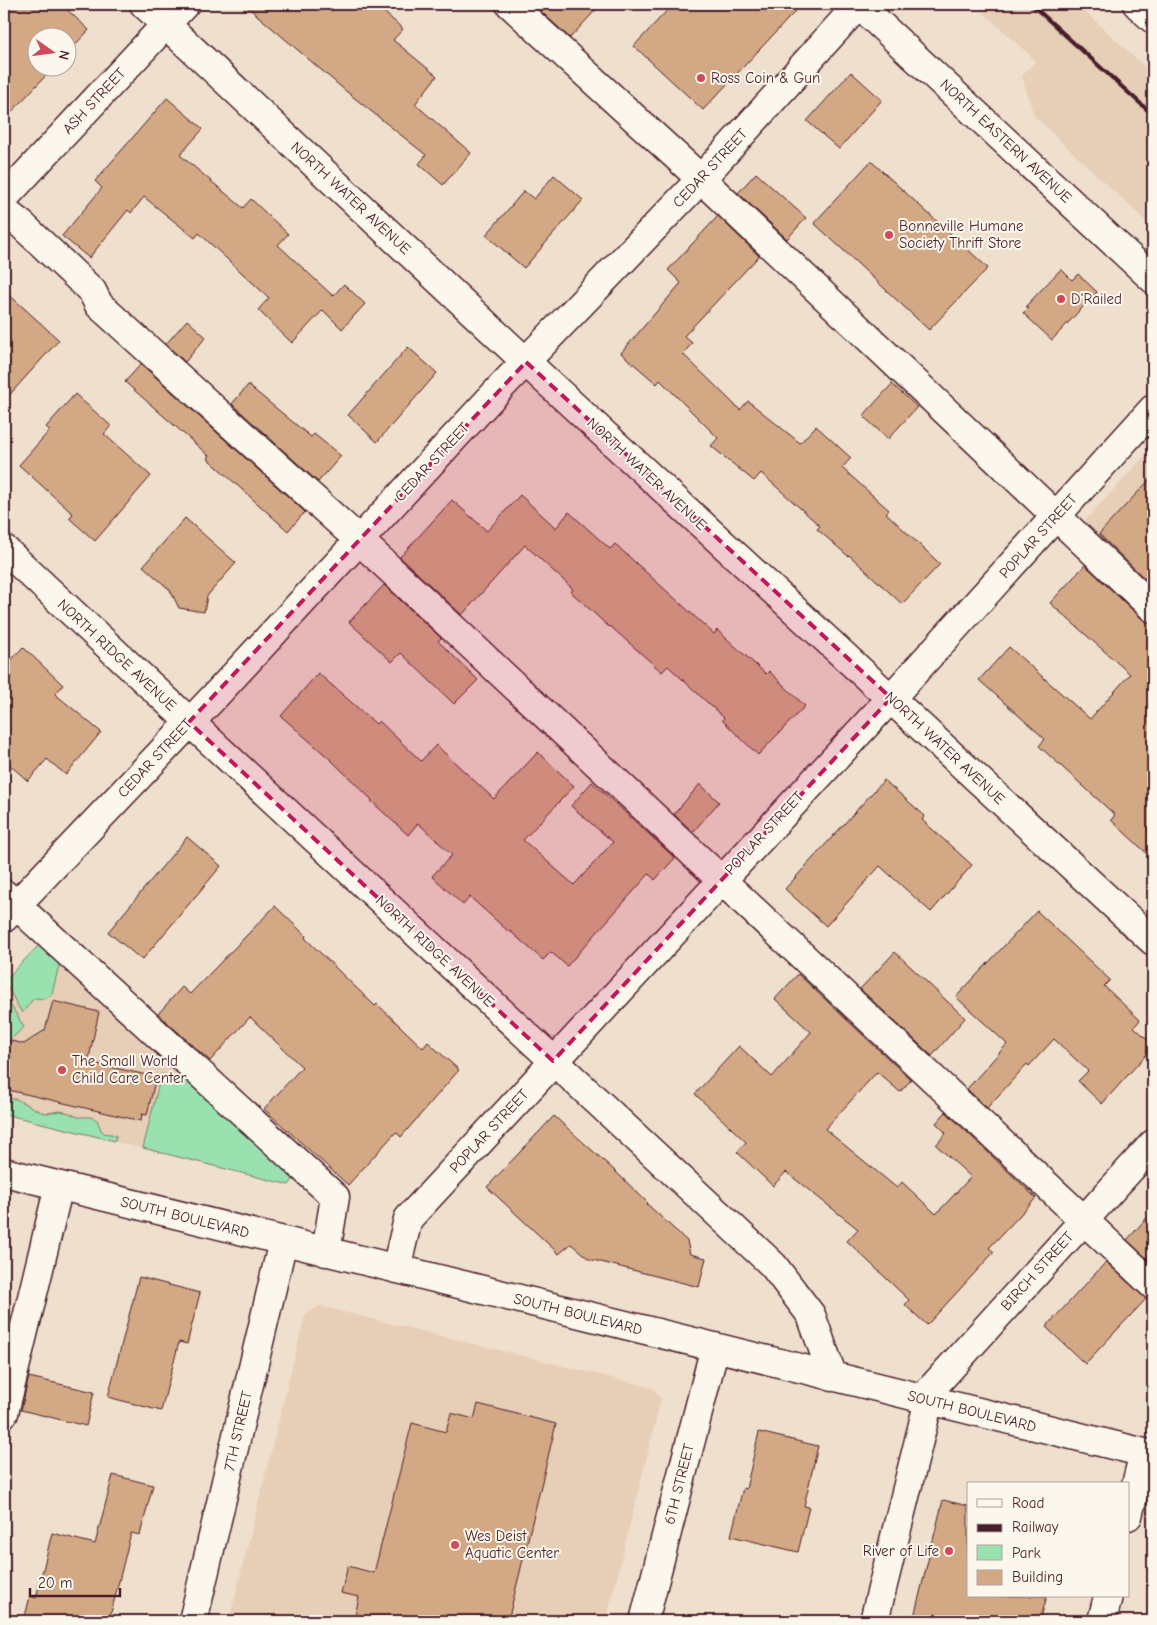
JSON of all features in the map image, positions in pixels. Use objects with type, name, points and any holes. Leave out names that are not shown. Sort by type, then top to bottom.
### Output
[{"type":"street","name":"NORTH WATER AVENUE","points":[[144,4],[526,362],[1153,941]]},
{"type":"street","name":"ASH STREET","points":[[4,198],[185,4]]},
{"type":"street","points":[[510,4],[701,179],[1153,608]]},
{"type":"street","points":[[1137,4],[1153,19]]},
{"type":"street","name":"CEDAR STREET","points":[[8,906],[189,722],[502,386],[868,7]]},
{"type":"street","name":"NORTH EASTERN AVENUE","points":[[868,7],[1153,278]]},
{"type":"street","points":[[4,211],[21,224],[92,291],[100,305],[359,540],[1153,1285]]},
{"type":"street","name":"POPLAR STREET","points":[[396,1269],[408,1219],[720,880],[891,698],[1153,408]]},
{"type":"street","name":"NORTH RIDGE AVENUE","points":[[4,549],[773,1265],[811,1315],[833,1376]]},
{"type":"street","points":[[8,906],[336,1197],[326,1252]]},
{"type":"street","name":"BIRCH STREET","points":[[926,1400],[1153,1144]]},
{"type":"street","name":"SOUTH BOULEVARD","points":[[4,1172],[1149,1454]]},
{"type":"street","points":[[4,1413],[59,1186]]},
{"type":"street","name":"7TH STREET","points":[[192,1621],[283,1241]]},
{"type":"street","name":"6TH STREET","points":[[644,1621],[715,1347]]},
{"type":"street","points":[[874,1621],[926,1400]]},
{"type":"street","points":[[1130,1510],[1149,1454]]},
{"type":"street","points":[[1102,1621],[1108,1598]]},
{"type":"highlighted area","points":[[526,362],[891,698],[553,1061],[189,722]]},
{"type":"shaded area","points":[[974,4],[1077,4],[1153,75],[1153,228],[1034,116],[1022,76],[1036,61]]},
{"type":"shaded area","points":[[1153,447],[1153,593],[1081,525]]},
{"type":"shaded area","points":[[41,943],[294,1178],[289,1185],[4,1114],[4,982]]},
{"type":"shaded area","points":[[319,1306],[653,1388],[661,1399],[606,1621],[229,1621],[305,1315]]},
{"type":"green space","points":[[41,943],[60,961],[52,994],[45,999],[34,998],[22,1013],[4,981]]},
{"type":"green space","points":[[4,994],[24,1027],[8,1042],[8,1040],[4,1039]]},
{"type":"green space","points":[[161,1074],[179,1079],[180,1074],[294,1178],[289,1185],[143,1148]]},
{"type":"green space","points":[[4,1099],[16,1099],[41,1112],[60,1111],[78,1117],[91,1117],[97,1120],[104,1133],[116,1135],[115,1141],[4,1114]]},
{"type":"building","points":[[4,4],[61,4],[89,30],[78,42],[78,28],[28,28],[28,78],[44,78],[4,120]]},
{"type":"building","points":[[244,4],[375,4],[403,29],[393,40],[437,76],[415,104],[471,153],[443,185],[419,164],[426,155],[347,92]]},
{"type":"building","points":[[533,4],[601,4],[570,38]]},
{"type":"building","name":"Ross Coin & Gun","points":[[673,4],[802,4],[703,110],[634,46]]},
{"type":"building","points":[[851,72],[882,100],[839,149],[807,121]]},
{"type":"building","points":[[167,98],[203,129],[180,155],[243,208],[251,199],[288,234],[278,245],[333,296],[344,284],[365,304],[342,329],[323,310],[292,343],[258,310],[269,298],[199,233],[195,238],[144,197],[131,213],[128,210],[89,258],[62,236],[102,188],[95,181]]},
{"type":"building","name":"Bonneville Humane Society Thrift Store","points":[[871,161],[988,268],[929,330],[814,223]]},
{"type":"building","points":[[756,173],[806,218],[787,239],[738,193]]},
{"type":"building","points":[[554,175],[583,200],[524,268],[486,235],[524,191],[534,199]]},
{"type":"building","points":[[718,216],[759,256],[684,336],[692,343],[683,354],[740,410],[748,401],[800,443],[816,426],[851,458],[842,468],[889,510],[886,513],[940,564],[902,604],[849,555],[817,529],[820,526],[761,473],[754,481],[711,446],[718,438],[660,380],[657,384],[621,353],[681,283],[668,270]]},
{"type":"building","name":"D'Railed","points":[[1061,269],[1072,280],[1078,274],[1097,292],[1052,340],[1023,313],[1028,308],[1026,306]]},
{"type":"building","points":[[4,290],[59,340],[4,401]]},
{"type":"building","points":[[187,320],[206,337],[185,362],[166,344]]},
{"type":"building","points":[[408,347],[437,373],[377,442],[348,415]]},
{"type":"building","points":[[141,364],[305,512],[288,531],[207,458],[209,456],[125,382]]},
{"type":"building","points":[[892,384],[917,407],[888,439],[863,416]]},
{"type":"building","points":[[248,385],[311,437],[314,434],[341,456],[318,482],[232,404]]},
{"type":"building","points":[[75,394],[111,426],[104,434],[151,476],[95,541],[69,518],[73,514],[19,465],[50,430],[46,427]]},
{"type":"building","points":[[1153,476],[1153,587],[1099,534]]},
{"type":"building","points":[[520,495],[556,528],[569,512],[610,549],[615,544],[714,634],[717,630],[766,674],[769,671],[805,706],[758,755],[722,720],[724,718],[668,666],[662,672],[571,592],[573,589],[525,545],[462,615],[400,557],[452,500],[487,531]]},
{"type":"building","points":[[185,518],[236,563],[207,596],[204,612],[179,608],[170,590],[143,566]]},
{"type":"building","points":[[1085,565],[1142,619],[1153,623],[1153,859],[1111,820],[1115,815],[1039,746],[1045,739],[979,680],[1009,647],[1090,719],[1130,674],[1050,603]]},
{"type":"building","points":[[384,585],[441,638],[438,641],[478,680],[454,704],[401,653],[392,662],[349,622]]},
{"type":"building","points":[[23,647],[63,685],[55,694],[101,732],[66,775],[47,759],[28,781],[4,760],[4,668]]},
{"type":"building","points":[[318,673],[376,724],[379,721],[421,761],[436,745],[494,799],[538,752],[574,786],[523,840],[574,885],[613,842],[571,806],[592,782],[675,858],[655,880],[649,874],[567,966],[551,952],[543,960],[470,897],[463,905],[432,876],[452,855],[418,823],[408,835],[331,760],[281,716]]},
{"type":"building","points":[[884,780],[925,816],[922,820],[972,865],[931,912],[880,866],[826,926],[785,889]]},
{"type":"building","points":[[700,784],[719,802],[693,832],[674,814]]},
{"type":"building","points":[[187,837],[221,866],[142,960],[108,932]]},
{"type":"building","points":[[275,906],[375,1006],[377,1004],[423,1048],[428,1042],[459,1070],[401,1137],[396,1132],[348,1185],[264,1109],[302,1067],[250,1017],[210,1061],[158,1014],[182,987],[190,994]]},
{"type":"building","points":[[1037,911],[1110,980],[1104,986],[1140,1020],[1134,1027],[1153,1044],[1153,1047],[1102,1104],[1078,1081],[1088,1071],[1054,1039],[1029,1066],[1027,1064],[987,1108],[967,1089],[1007,1044],[956,997]]},
{"type":"building","points":[[895,952],[965,1018],[932,1056],[860,989]]},
{"type":"building","points":[[798,974],[911,1080],[900,1092],[877,1072],[825,1129],[897,1188],[902,1182],[936,1214],[971,1177],[936,1145],[946,1133],[936,1123],[946,1112],[1036,1198],[989,1248],[994,1252],[927,1325],[905,1305],[909,1300],[847,1241],[858,1229],[786,1172],[773,1186],[737,1152],[746,1142],[695,1094],[739,1046],[772,1077],[811,1032],[775,999]]},
{"type":"building","name":"The Small World Child Care Center","points":[[53,1001],[99,1012],[88,1062],[156,1077],[147,1115],[142,1114],[141,1121],[4,1089],[4,1039],[24,1044],[45,1030]]},
{"type":"building","points":[[554,1116],[615,1171],[687,1241],[690,1254],[706,1258],[699,1287],[589,1259],[571,1244],[559,1254],[487,1187]]},
{"type":"building","points":[[1153,1211],[1153,1264],[1127,1240]]},
{"type":"building","points":[[1106,1262],[1146,1299],[1085,1364],[1046,1327]]},
{"type":"building","points":[[139,1277],[200,1293],[187,1344],[179,1342],[161,1411],[108,1397]]},
{"type":"building","points":[[29,1377],[94,1392],[86,1426],[21,1410]]},
{"type":"building","points":[[478,1404],[556,1424],[508,1621],[354,1621],[359,1597],[341,1593],[348,1566],[374,1573],[412,1423],[446,1432],[451,1413],[474,1419]]},
{"type":"building","points":[[759,1432],[818,1446],[804,1506],[809,1507],[798,1552],[731,1536],[743,1488],[746,1489]]},
{"type":"building","points":[[113,1475],[153,1485],[140,1535],[131,1533],[109,1621],[24,1621],[30,1596],[36,1598],[52,1533],[95,1544]]},
{"type":"building","name":"River of Life","points":[[943,1500],[967,1506],[967,1598],[1046,1598],[1040,1621],[913,1621]]},
{"type":"railway","points":[[1031,4],[1153,115]]},
{"type":"place","name":"Ross Coin & Gun","points":[[701,78]]},
{"type":"place","name":"Bonneville Humane Society Thrift Store","points":[[889,235]]},
{"type":"place","name":"D'Railed","points":[[1061,299]]},
{"type":"place","name":"The Small World Child Care Center","points":[[62,1070]]},
{"type":"place","name":"Wes Deist Aquatic Center","points":[[455,1545]]},
{"type":"place","name":"River of Life","points":[[949,1551]]}]
